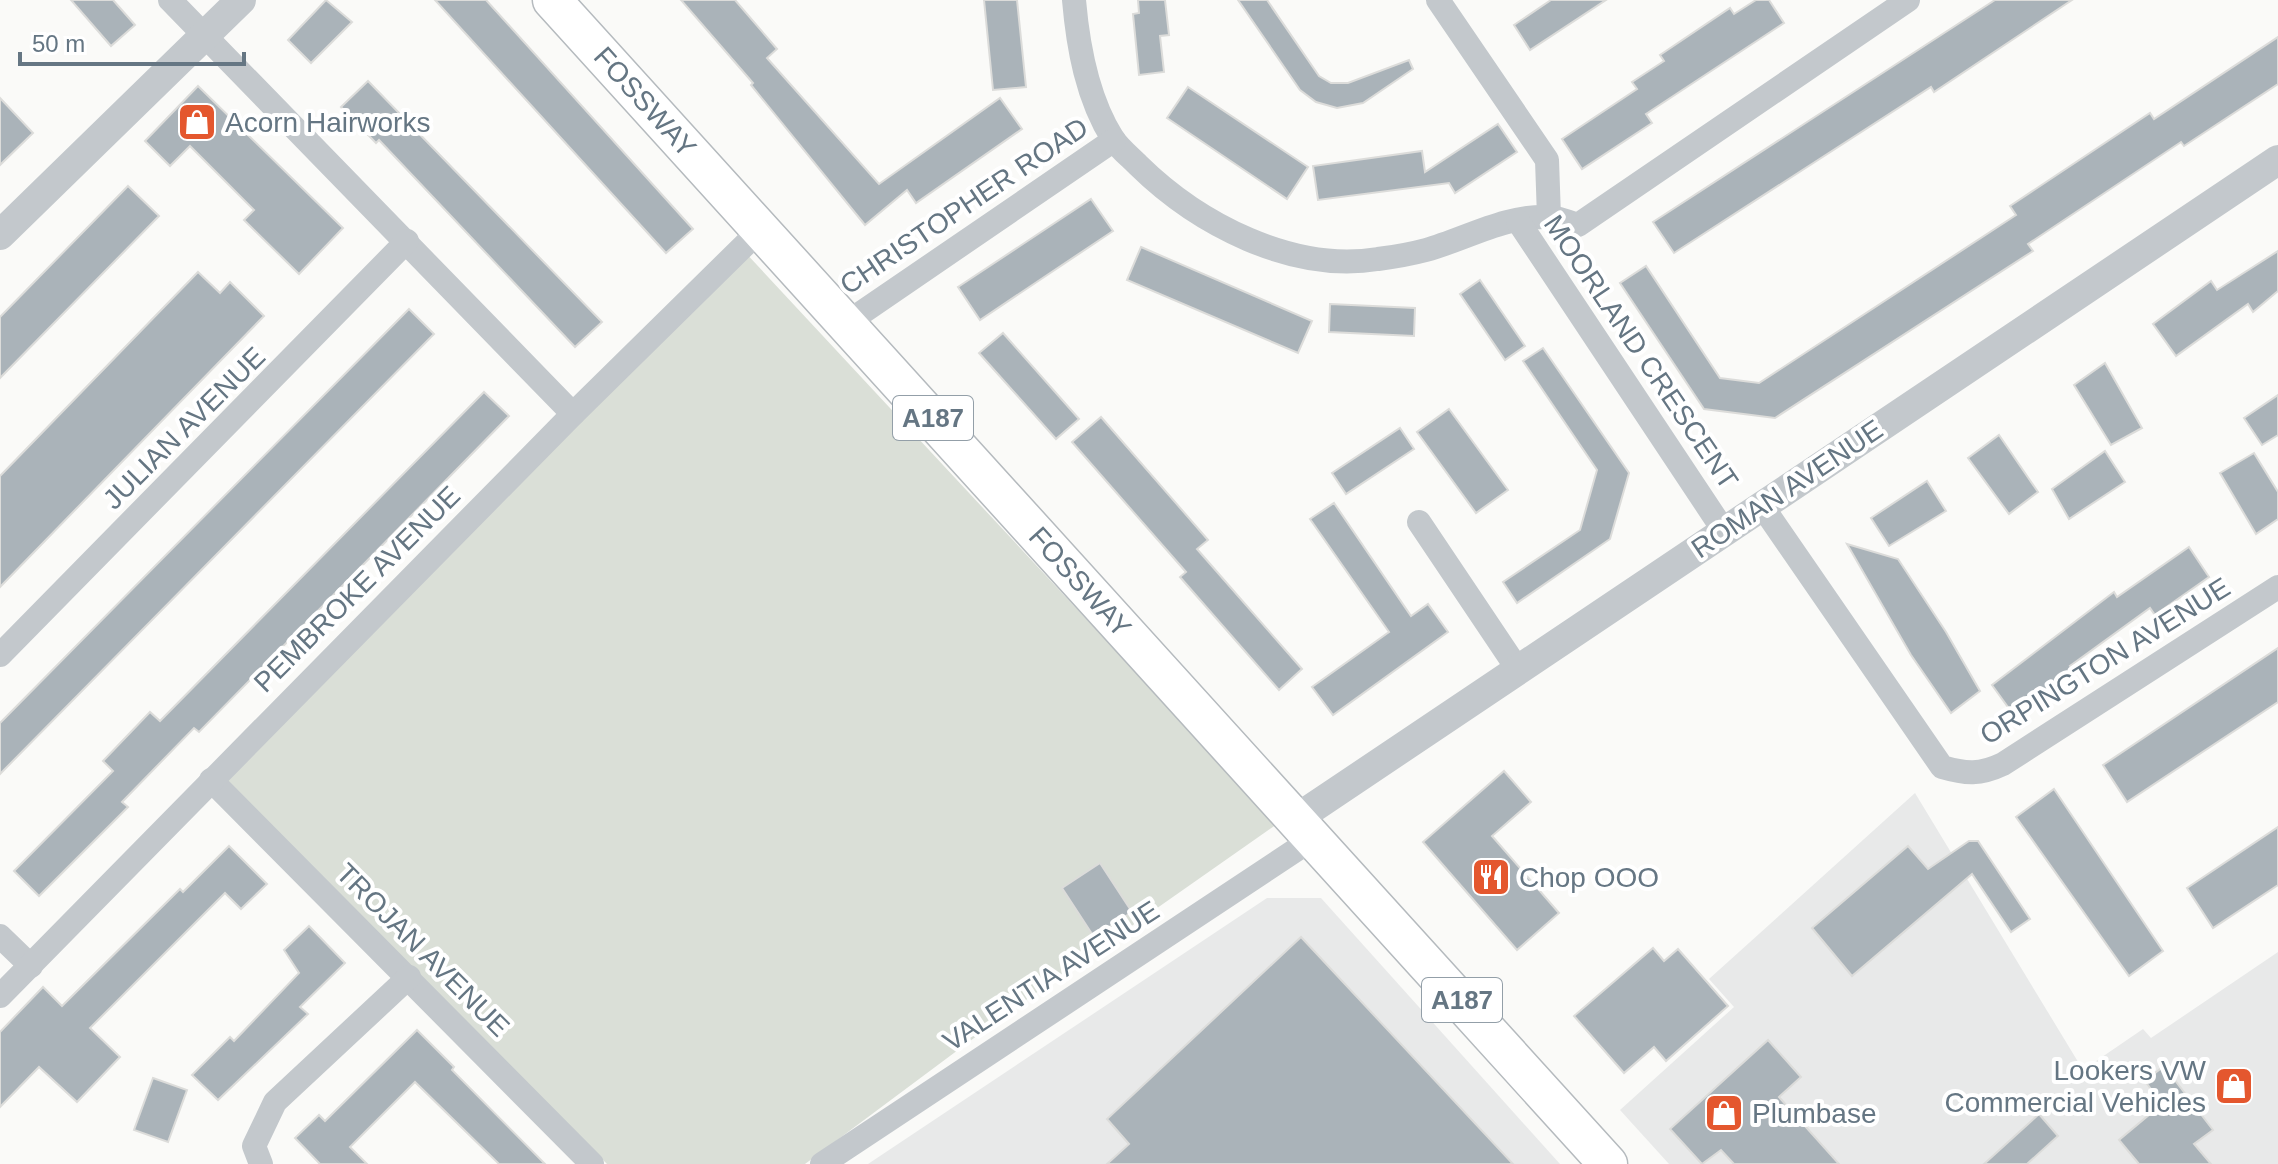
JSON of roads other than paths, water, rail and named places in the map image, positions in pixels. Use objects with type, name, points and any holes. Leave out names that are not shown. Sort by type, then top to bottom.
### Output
[{"type":"main road","name":"FOSSWAY","points":[[552,0],[848,322],[1608,1164]]},
{"type":"street","points":[[170,0],[203,38],[407,241],[573,414]]},
{"type":"street","points":[[2,230],[241,0]]},
{"type":"street","name":"MOORLAND CRESCENT","points":[[1074,0],[1077,43],[1093,98],[1114,140],[1165,192],[1217,225],[1319,260],[1375,260],[1518,221],[1724,531]]},
{"type":"street","points":[[1438,0],[1547,160],[1549,217]]},
{"type":"street","points":[[1518,221],[1549,217],[1578,225],[1908,0]]},
{"type":"street","name":"CHRISTOPHER ROAD","points":[[848,322],[1114,140]]},
{"type":"street","name":"ROMAN AVENUE","points":[[1305,829],[1519,671],[2278,160]]},
{"type":"street","name":"PEMBROKE AVENUE","points":[[0,996],[573,414],[761,229]]},
{"type":"street","name":"JULIAN AVENUE","points":[[0,655],[407,241]]},
{"type":"street","name":"ORPINGTON AVENUE","points":[[1762,506],[1942,767],[1965,774],[1985,773],[2003,764],[2278,587]]},
{"type":"street","points":[[1419,522],[1519,671]]},
{"type":"street","name":"TROJAN AVENUE","points":[[211,780],[592,1164]]},
{"type":"street","name":"VALENTIA AVENUE","points":[[822,1164],[1305,829]]},
{"type":"street","points":[[0,936],[31,966]]},
{"type":"street","points":[[261,1164],[254,1146],[275,1102],[409,977]]},
{"type":"place","name":"Acorn Hairworks","points":[[197,122]]},
{"type":"place","name":"Chop OOO","points":[[1491,877]]},
{"type":"place","name":"Lookers VW Commercial Vehicles","points":[[2234,1086]]},
{"type":"place","name":"Plumbase","points":[[1724,1113]]}]
